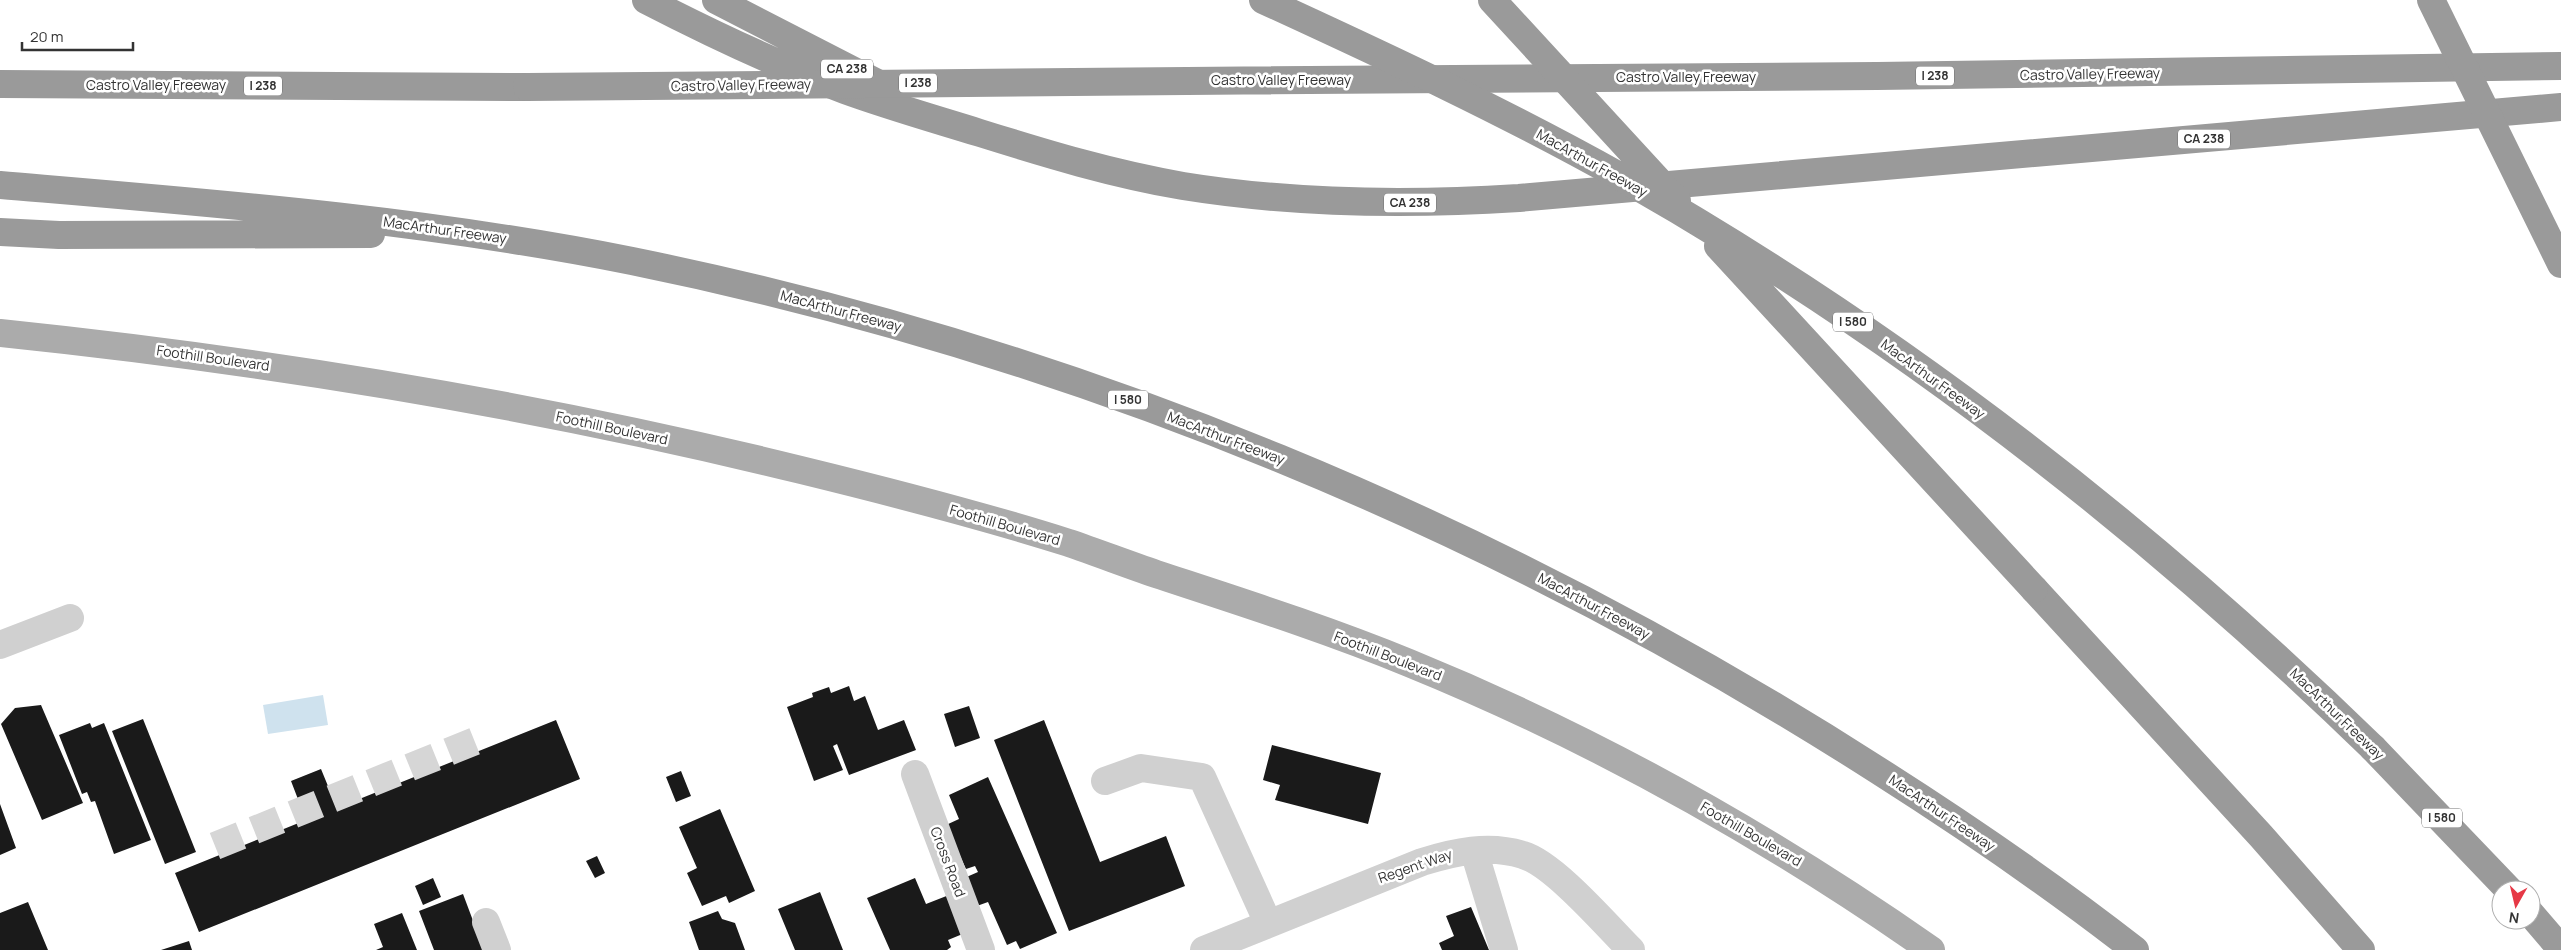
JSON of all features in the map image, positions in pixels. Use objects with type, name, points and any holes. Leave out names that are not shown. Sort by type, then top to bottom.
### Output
[{"type":"highway","points":[[646,0],[747,50],[818,79],[891,106],[981,134]]},
{"type":"highway","name":"CA 238","points":[[716,0],[838,64],[981,134],[1100,168],[1182,186],[1303,200],[1424,203],[1519,198],[2561,107]]},
{"type":"highway","name":"MacArthur Freeway","points":[[1264,0],[1403,64],[1619,176],[1757,259],[1828,305],[1955,393],[2152,546],[2280,660],[2373,748],[2499,880]]},
{"type":"highway","points":[[1492,0],[2255,829],[2361,950]]},
{"type":"highway","points":[[2431,0],[2561,264]]},
{"type":"highway","name":"Castro Valley Freeway","points":[[0,84],[526,87],[1896,76],[2561,66]]},
{"type":"highway","name":"MacArthur Freeway","points":[[0,185],[316,212],[475,234],[631,261],[784,296],[939,338],[1165,414],[1372,498],[1572,594],[1785,712],[1984,840],[2135,950]]},
{"type":"highway","points":[[0,232],[119,235],[475,234]]},
{"type":"highway","points":[[2541,926],[2561,949]]},
{"type":"main road","name":"Foothill Boulevard","points":[[0,332],[192,354],[300,371],[576,420],[725,451],[873,488],[1069,543],[1362,644],[1499,702],[1580,741],[1744,829],[1815,872],[1931,950]]},
{"type":"street","points":[[0,646],[70,618]]},
{"type":"street","points":[[1105,781],[1141,768],[1202,777],[1268,923]]},
{"type":"street","name":"Cross Road","points":[[915,774],[981,950]]},
{"type":"street","name":"Regent Way","points":[[1204,950],[1422,862],[1457,852],[1491,850],[1524,855],[1551,870],[1631,950]]},
{"type":"street","points":[[1474,851],[1504,950]]},
{"type":"street","points":[[486,922],[497,950]]},
{"type":"water","points":[[323,695],[328,725],[268,734],[263,705]]},
{"type":"building","points":[[849,686],[854,701],[865,696],[878,730],[904,720],[916,750],[849,775],[837,744],[833,746],[843,770],[814,781],[787,707],[813,697],[812,693],[829,687],[831,693]]},
{"type":"building","points":[[41,705],[83,803],[42,820],[1,724],[15,708]]},
{"type":"building","points":[[969,706],[980,738],[955,747],[944,714]]},
{"type":"building","points":[[143,719],[196,852],[165,864],[112,731]]},
{"type":"building","points":[[556,720],[580,779],[199,932],[175,873],[306,820],[291,781],[321,769],[337,808]]},
{"type":"building","points":[[1044,720],[1100,862],[1166,836],[1185,886],[1069,931],[994,740]]},
{"type":"building","points":[[90,723],[92,728],[104,723],[151,840],[114,854],[95,801],[91,802],[87,792],[82,794],[59,735]]},
{"type":"building","points":[[1272,745],[1381,773],[1368,824],[1275,800],[1280,785],[1263,780]]},
{"type":"building","points":[[681,771],[691,796],[676,802],[666,777]]},
{"type":"building","points":[[988,777],[1057,933],[1020,949],[1016,941],[1007,945],[988,902],[974,907],[962,879],[978,872],[975,866],[966,869],[946,825],[959,819],[949,795]]},
{"type":"building","points":[[0,804],[16,848],[0,855]]},
{"type":"building","points":[[720,809],[755,891],[729,903],[726,896],[702,906],[687,873],[697,868],[679,827]]},
{"type":"building","points":[[597,856],[605,873],[595,878],[586,861]]},
{"type":"building","points":[[433,878],[441,897],[423,905],[415,886]]},
{"type":"building","points":[[915,878],[926,904],[949,895],[965,933],[948,940],[951,947],[947,950],[890,950],[867,898]]},
{"type":"building","points":[[820,892],[843,950],[795,950],[778,909]]},
{"type":"building","points":[[463,894],[484,950],[434,950],[419,911]]},
{"type":"building","points":[[28,902],[48,950],[0,950],[0,913]]},
{"type":"building","points":[[1471,907],[1489,950],[1442,950],[1439,943],[1454,936],[1446,916]]},
{"type":"building","points":[[718,911],[722,919],[735,923],[745,950],[699,950],[689,922]]},
{"type":"building","points":[[402,913],[417,950],[376,950],[383,947],[374,924]]},
{"type":"building","points":[[189,941],[192,950],[161,950]]},
{"type":"tunnel","points":[[215,846],[485,737]]}]
